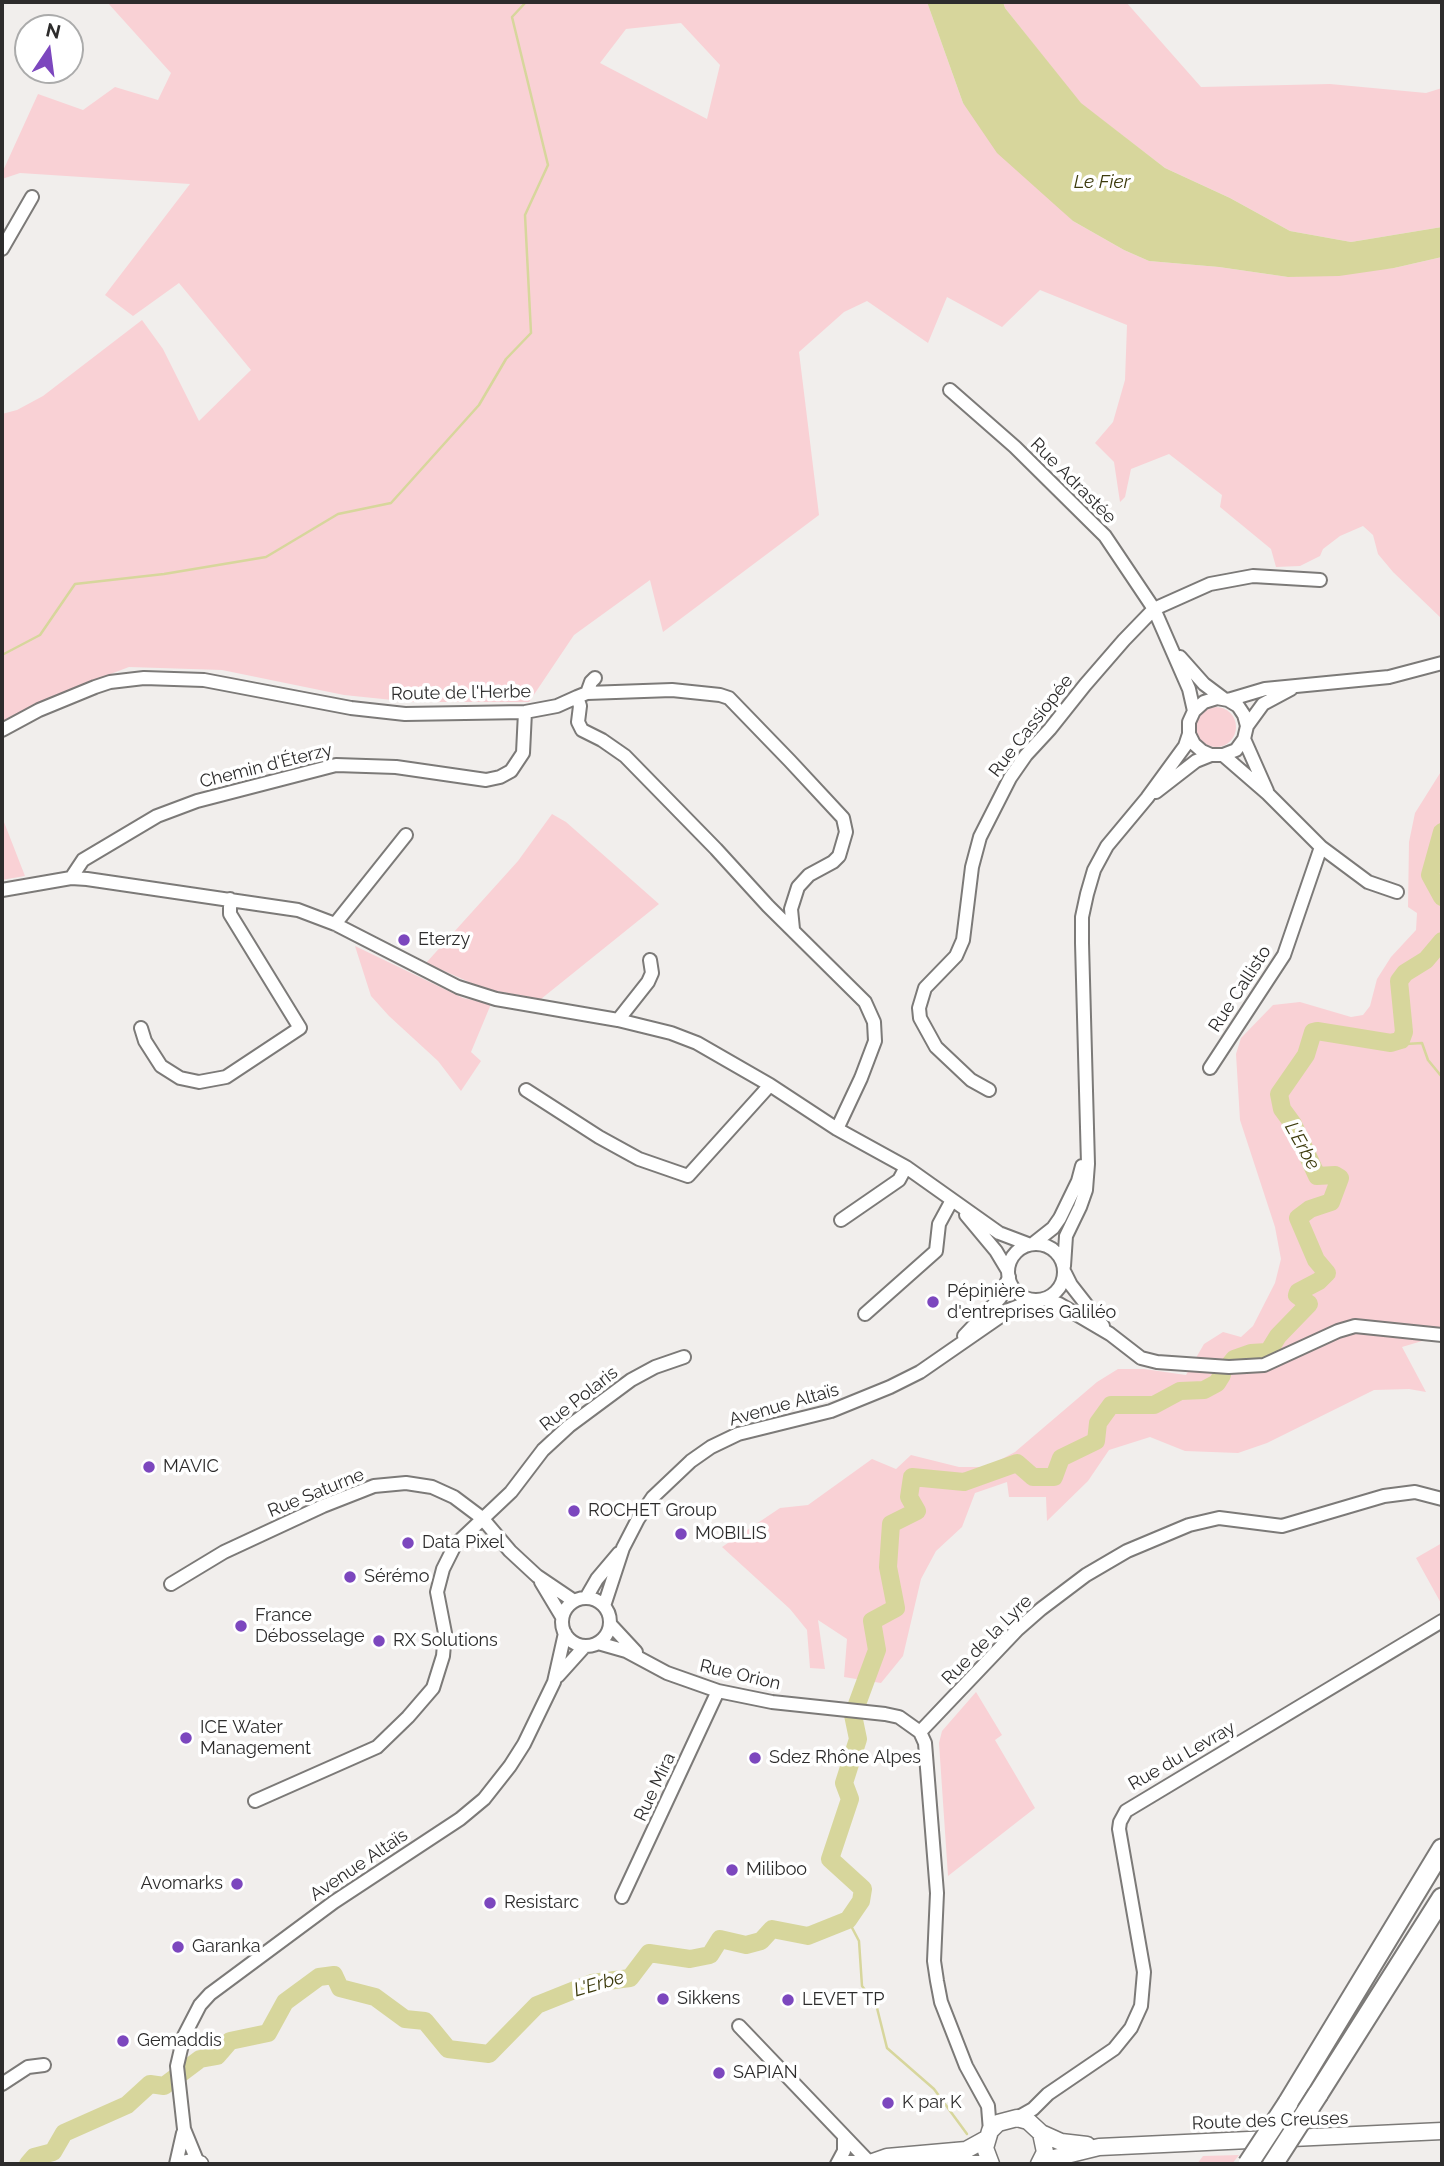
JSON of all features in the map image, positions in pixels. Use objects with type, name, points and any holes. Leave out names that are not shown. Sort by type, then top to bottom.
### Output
[{"type":"highway","points":[[1248,2164],[1442,1849]]},
{"type":"highway","points":[[1273,2164],[1442,1898]]},
{"type":"main road","name":"Route des Creuses","points":[[1012,2118],[1028,2121],[1061,2142],[1100,2147],[1442,2131]]},
{"type":"main road","points":[[847,2164],[875,2164],[887,2157],[966,2150],[988,2135],[998,2123],[1012,2118]]},
{"type":"main road","points":[[1039,2130],[1044,2142],[1040,2163]]},
{"type":"main road","points":[[988,2135],[985,2148],[991,2164]]},
{"type":"main road","name":"Route des Creuses","points":[[1040,2163],[1100,2147]]},
{"type":"main road","points":[[906,2164],[981,2164]]},
{"type":"street","points":[[2,249],[32,197]]},
{"type":"street","name":"Rue Adrastée","points":[[950,390],[1015,447],[1105,536],[1154,609],[1189,689],[1194,710]]},
{"type":"street","points":[[1154,609],[1210,584],[1253,576],[1320,580]]},
{"type":"street","name":"Rue Cassiopée","points":[[989,1090],[971,1080],[936,1047],[920,1018],[920,997],[933,977],[956,956],[963,940],[972,867],[980,837],[1000,794],[1026,755],[1124,640],[1154,609]]},
{"type":"street","name":"Rue Adrastée","points":[[1172,649],[1204,684],[1226,699]]},
{"type":"street","points":[[1039,1299],[1059,1289],[1065,1270],[1066,1237],[1086,1190],[1088,1164],[1082,917],[1094,870],[1107,846],[1185,746],[1194,710],[1204,702],[1265,689],[1389,677],[1442,663]]},
{"type":"street","name":"Route de l'Herbe","points":[[2,730],[39,710],[95,687],[144,678],[204,680],[351,708],[405,713],[525,712],[557,706],[582,695],[672,690],[720,695],[729,698],[843,818],[846,832],[839,856],[803,880],[791,909]]},
{"type":"street","points":[[595,678],[582,695],[578,722],[582,730],[625,756],[768,906],[865,1002],[876,1031],[872,1050],[837,1129]]},
{"type":"street","points":[[1147,798],[1196,761],[1236,750],[1263,704],[1295,687]]},
{"type":"street","points":[[1226,699],[1238,706],[1244,715],[1245,732],[1268,794]]},
{"type":"street","name":"Chemin d'Éterzy","points":[[71,878],[83,860],[157,816],[197,801],[336,765],[396,767],[486,780],[500,777],[511,772],[523,753],[525,712]]},
{"type":"street","points":[[1189,734],[1194,744],[1202,751],[1217,755],[1268,794],[1321,847],[1368,882],[1397,892]]},
{"type":"street","points":[[335,924],[406,835]]},
{"type":"street","name":"Rue Callisto","points":[[1210,1068],[1284,955],[1321,847]]},
{"type":"street","points":[[2,890],[71,878],[298,909],[335,924],[458,987],[496,999],[671,1032],[697,1043],[770,1085],[837,1129],[906,1167],[999,1233],[1054,1249],[1060,1256],[1071,1285],[1110,1334]]},
{"type":"street","points":[[141,1028],[145,1041],[161,1066],[180,1078],[199,1082],[226,1077],[300,1028],[230,914],[230,899]]},
{"type":"street","points":[[768,906],[791,909],[793,929]]},
{"type":"street","points":[[618,1020],[649,982],[652,973],[650,960]]},
{"type":"street","points":[[526,1090],[639,1159],[688,1176],[770,1085]]},
{"type":"street","points":[[1008,1274],[1014,1254],[1053,1228],[1060,1218],[1078,1181],[1087,1145]]},
{"type":"street","points":[[841,1220],[899,1180],[906,1167]]},
{"type":"street","points":[[956,1203],[996,1251],[1018,1293],[1059,1304],[1110,1334],[1141,1358],[1157,1362],[1229,1367],[1264,1365],[1338,1331],[1355,1326],[1442,1335]]},
{"type":"street","points":[[865,1314],[936,1251],[939,1224],[956,1203]]},
{"type":"street","name":"Avenue Altaïs","points":[[950,1352],[1000,1298],[1008,1274]]},
{"type":"street","name":"Avenue Altaïs","points":[[580,1600],[623,1548],[653,1497],[669,1479],[711,1447],[738,1434],[807,1418],[860,1400],[920,1372],[1011,1309],[1039,1299]]},
{"type":"street","name":"Rue Polaris","points":[[255,1801],[377,1747],[408,1717],[433,1688],[443,1656],[445,1633],[438,1592],[443,1569],[455,1545],[511,1492],[543,1450],[569,1426],[631,1380],[655,1367],[684,1357]]},
{"type":"street","name":"Rue Saturne","points":[[171,1584],[223,1552],[323,1506],[374,1486],[405,1483],[432,1487],[454,1497],[482,1518],[510,1551],[537,1576],[580,1600]]},
{"type":"street","name":"Rue de la Lyre","points":[[920,1732],[1017,1630],[1086,1575],[1128,1551],[1189,1525],[1219,1518],[1282,1526],[1384,1496],[1415,1492],[1442,1499]]},
{"type":"street","name":"Avenue Altaïs","points":[[604,1606],[623,1548]]},
{"type":"street","name":"Rue Saturne","points":[[537,1576],[562,1617]]},
{"type":"street","points":[[594,1599],[604,1606],[610,1624],[604,1637],[591,1644],[570,1640],[565,1633],[562,1617],[565,1609],[580,1600],[594,1599]]},
{"type":"street","name":"Rue du Levray","points":[[1012,2118],[1041,2103],[1048,2094],[1114,2049],[1131,2028],[1141,2006],[1144,1972],[1119,1829],[1126,1811],[1442,1620]]},
{"type":"street","name":"Rue Orion","points":[[610,1624],[644,1660]]},
{"type":"street","name":"Avenue Altaïs","points":[[184,2129],[177,2066],[191,2019],[211,1994],[334,1902],[460,1819],[484,1799],[510,1766],[554,1682],[565,1633]]},
{"type":"street","name":"Avenue Altaïs","points":[[554,1682],[591,1644]]},
{"type":"street","name":"Rue Orion","points":[[591,1644],[614,1646],[667,1673],[718,1691],[772,1702],[899,1717],[920,1732]]},
{"type":"street","name":"Rue Mira","points":[[622,1897],[718,1691]]},
{"type":"street","points":[[920,1732],[925,1743],[937,1893],[934,1961],[937,1980],[942,2002],[966,2066],[988,2106],[988,2135]]},
{"type":"street","points":[[739,2026],[844,2136],[875,2164]]},
{"type":"street","points":[[2,2084],[28,2067],[44,2065]]},
{"type":"street","points":[[1039,2130],[1041,2103]]},
{"type":"street","points":[[988,2106],[1012,2118]]},
{"type":"street","points":[[184,2129],[189,2164]]},
{"type":"street","points":[[184,2129],[189,2164]]},
{"type":"street","points":[[837,2164],[844,2151],[844,2136]]},
{"type":"shaded area","points":[[107,2],[927,2],[963,103],[1073,221],[1124,250],[1149,261],[1288,277],[1394,268],[1442,257],[1442,619],[1393,572],[1378,554],[1373,535],[1363,526],[1340,536],[1323,549],[1320,556],[1300,566],[1276,567],[1271,549],[1220,507],[1222,495],[1169,454],[1131,469],[1125,497],[1120,502],[1114,462],[1095,443],[1113,422],[1125,380],[1127,325],[1040,290],[1002,327],[947,297],[928,343],[867,301],[844,312],[799,352],[819,515],[663,632],[650,580],[574,635],[529,702],[412,702],[344,695],[222,670],[129,667],[84,684],[2,725],[2,414],[17,410],[43,396],[142,320],[163,349],[199,421],[251,370],[179,283],[133,316],[105,295],[190,184],[20,173],[2,179],[2,173],[38,94],[83,110],[115,87],[158,100],[171,73]],"holes":[[[681,23],[720,65],[707,119],[600,63],[626,29]]]},
{"type":"shaded area","points":[[1003,2],[1126,2],[1201,87],[1330,84],[1426,93],[1442,88],[1442,227],[1351,242],[1290,231],[1230,198],[1165,168],[1080,103]]},
{"type":"shaded area","points":[[1216,707],[1230,713],[1236,727],[1230,741],[1216,747],[1202,741],[1196,727],[1202,713]]},
{"type":"shaded area","points":[[1442,770],[1442,1335],[1402,1347],[1426,1392],[1409,1389],[1374,1390],[1267,1443],[1238,1453],[1185,1451],[1150,1437],[1109,1450],[1088,1481],[1047,1521],[1046,1497],[1009,1497],[1007,1482],[975,1493],[962,1527],[936,1551],[921,1579],[903,1656],[881,1683],[844,1677],[847,1639],[818,1620],[825,1669],[810,1668],[807,1630],[790,1609],[722,1547],[780,1508],[808,1505],[872,1459],[896,1469],[911,1455],[959,1467],[987,1467],[1015,1452],[1097,1382],[1118,1369],[1144,1369],[1186,1375],[1204,1344],[1223,1332],[1241,1337],[1253,1326],[1275,1283],[1281,1259],[1275,1227],[1240,1120],[1236,1054],[1241,1038],[1273,1005],[1300,1002],[1351,1017],[1363,1015],[1370,1006],[1377,979],[1391,957],[1416,930],[1417,913],[1408,907],[1409,842],[1415,813]]},
{"type":"shaded area","points":[[552,814],[566,822],[659,904],[541,999],[485,989],[426,963],[518,861]]},
{"type":"shaded area","points":[[2,817],[25,876],[2,880]]},
{"type":"shaded area","points":[[355,946],[463,998],[491,1004],[471,1052],[481,1061],[461,1091],[438,1061],[371,996]]},
{"type":"shaded area","points":[[1442,1543],[1442,1605],[1416,1558]]},
{"type":"shaded area","points":[[976,1692],[1002,1735],[995,1740],[1035,1808],[948,1876],[939,1743],[942,1731]]},
{"type":"shaded area","points":[[1239,2155],[1232,2164],[1197,2164],[1203,2156]]},
{"type":"water","name":"Le Fier","points":[[927,2],[1003,2],[1081,103],[1165,168],[1230,198],[1290,231],[1351,242],[1442,227],[1442,257],[1394,268],[1339,276],[1288,277],[1149,261],[1124,250],[1073,221],[997,153],[963,103]]},
{"type":"waterway","points":[[2,655],[40,635],[75,584],[164,574],[266,557],[338,514],[391,503],[479,405],[506,359],[531,333],[525,215],[548,165],[512,17],[526,2]]},
{"type":"waterway","name":"L'Erbe","points":[[1442,832],[1430,875],[1442,897]]},
{"type":"waterway","name":"L'Erbe","points":[[1230,1364],[1234,1359],[1251,1353],[1267,1352],[1278,1336],[1309,1304],[1297,1295],[1298,1292],[1319,1281],[1327,1273],[1316,1260],[1298,1218],[1310,1209],[1331,1202],[1340,1178],[1335,1175],[1317,1176],[1293,1124],[1282,1109],[1279,1094],[1306,1055],[1313,1032],[1391,1043],[1401,1040],[1404,1032],[1399,981],[1405,973],[1426,960],[1442,941]]},
{"type":"waterway","points":[[1401,1040],[1406,1044],[1422,1043],[1428,1060],[1442,1077]]},
{"type":"waterway","name":"L'Erbe","points":[[28,2164],[34,2157],[53,2152],[64,2133],[127,2105],[150,2084],[164,2086],[200,2059],[217,2056],[230,2041],[268,2033],[285,2002],[319,1977],[334,1975],[340,1988],[375,1997],[405,2019],[425,2021],[448,2049],[489,2054],[537,2005],[592,1983],[630,1978],[649,1953],[690,1959],[710,1955],[720,1939],[746,1945],[761,1941],[772,1929],[808,1936],[848,1920],[861,1901],[863,1889],[830,1859],[850,1799],[844,1783],[858,1739],[853,1715],[877,1650],[872,1621],[896,1608],[888,1567],[891,1524],[917,1511],[909,1497],[912,1477],[964,1482],[1017,1463],[1033,1477],[1054,1477],[1061,1458],[1096,1441],[1098,1423],[1111,1405],[1154,1405],[1180,1391],[1204,1390],[1217,1383],[1222,1375]]},
{"type":"waterway","points":[[848,1920],[859,1941],[862,1986],[876,2004],[887,2048],[934,2089],[967,2134]]},
{"type":"place","name":"Eterzy","points":[[404,940]]},
{"type":"place","name":"Pépinière d'entreprises Galiléo","points":[[933,1302]]},
{"type":"place","name":"MAVIC","points":[[149,1467]]},
{"type":"place","name":"ROCHET Group","points":[[574,1511]]},
{"type":"place","name":"MOBILIS","points":[[681,1534]]},
{"type":"place","name":"Data Pixel","points":[[408,1543]]},
{"type":"place","name":"Sérémo","points":[[350,1577]]},
{"type":"place","name":"France Débosselage","points":[[241,1626]]},
{"type":"place","name":"RX Solutions","points":[[379,1641]]},
{"type":"place","name":"ICE Water Management","points":[[186,1738]]},
{"type":"place","name":"Sdez Rhône Alpes","points":[[755,1758]]},
{"type":"place","name":"Miliboo","points":[[732,1870]]},
{"type":"place","name":"Avomarks","points":[[237,1884]]},
{"type":"place","name":"Resistarc","points":[[490,1903]]},
{"type":"place","name":"Garanka","points":[[178,1947]]},
{"type":"place","name":"Sikkens","points":[[663,1999]]},
{"type":"place","name":"LEVET TP","points":[[788,2000]]},
{"type":"place","name":"Gemaddis","points":[[123,2041]]},
{"type":"place","name":"SAPIAN","points":[[719,2073]]},
{"type":"place","name":"K par K","points":[[888,2103]]}]
